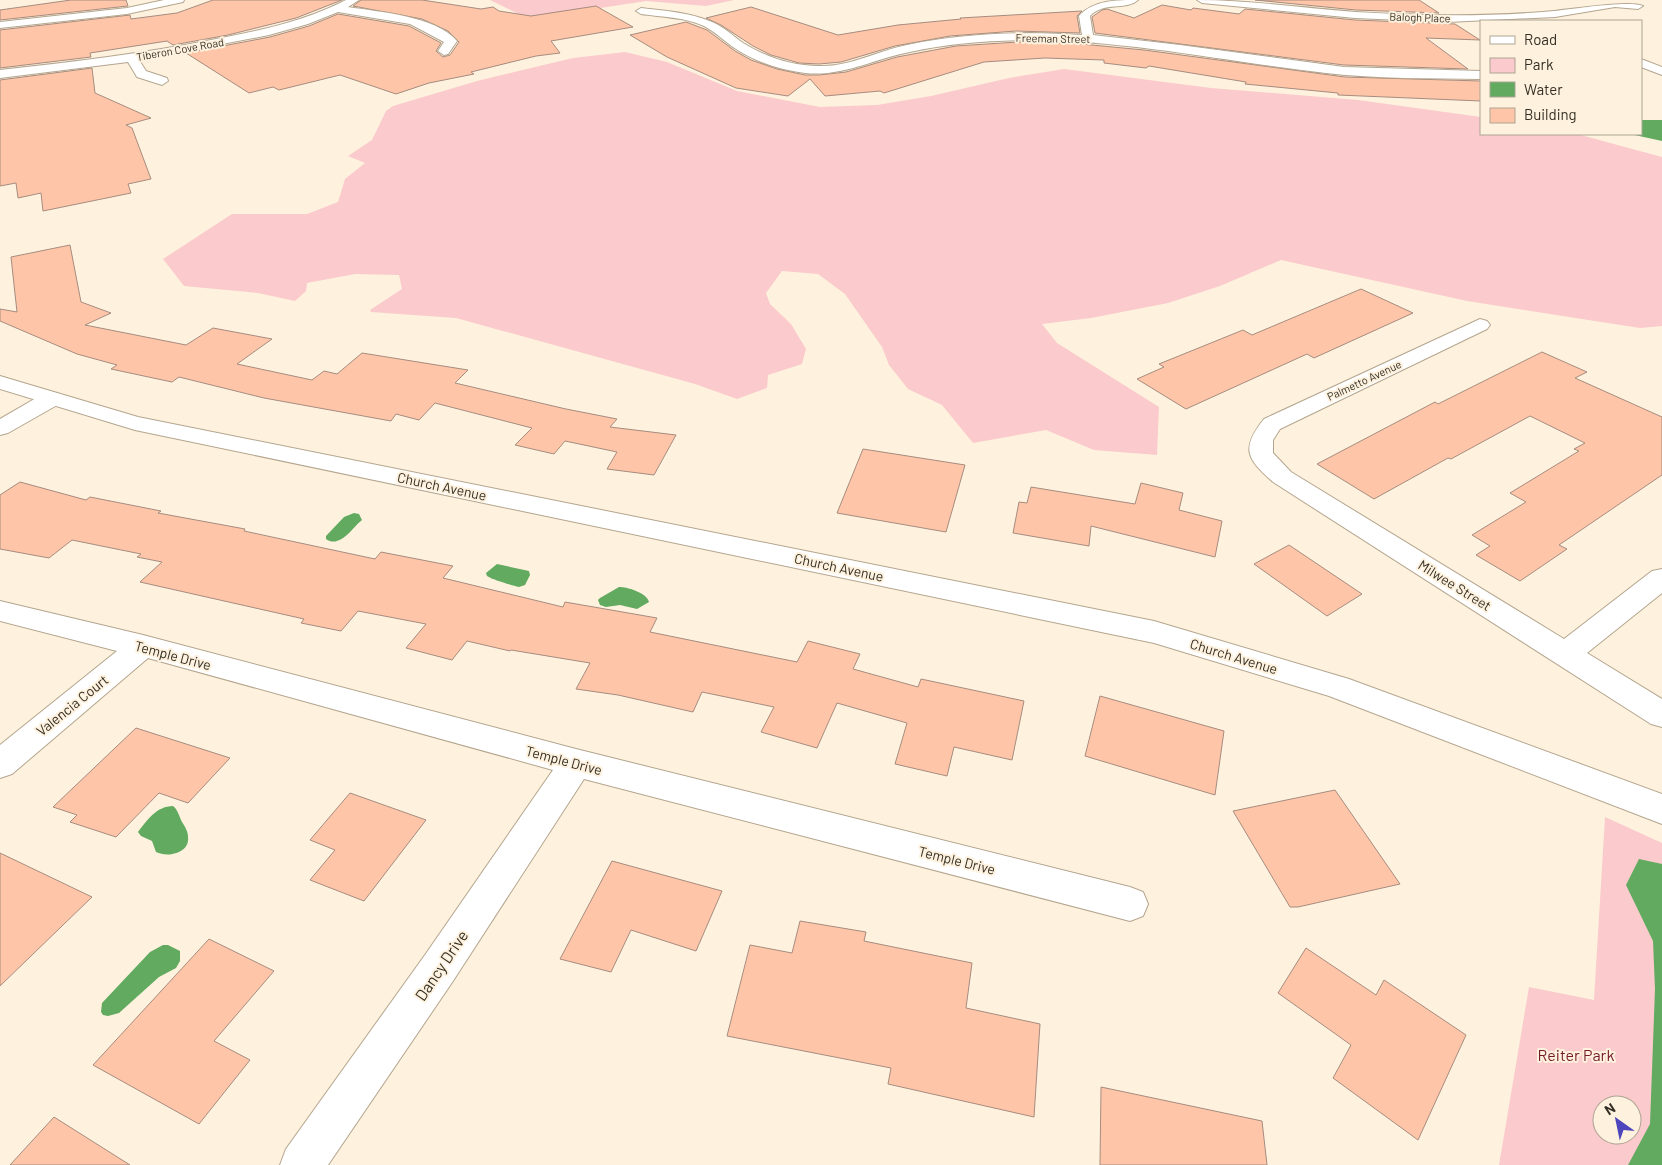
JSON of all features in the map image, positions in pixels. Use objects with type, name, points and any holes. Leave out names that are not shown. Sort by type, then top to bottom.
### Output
[{"type":"street","points":[[0,25],[127,12],[179,0]]},
{"type":"street","name":"Tiberon Cove Road","points":[[0,74],[132,58],[269,32],[309,20],[338,9],[354,0]]},
{"type":"street","points":[[1088,38],[1084,16],[1087,12],[1094,7],[1133,0]]},
{"type":"street","name":"Balogh Place","points":[[1202,0],[1355,15],[1447,19],[1555,14],[1615,4],[1638,6]]},
{"type":"street","points":[[338,9],[393,16],[425,26],[451,41],[444,51]]},
{"type":"street","name":"Freeman Street","points":[[641,11],[681,16],[700,21],[710,25],[741,47],[758,55],[804,69],[825,70],[851,67],[902,50],[961,40],[1035,36],[1088,38],[1167,45],[1326,69],[1480,75]]},
{"type":"street","points":[[1522,16],[1532,20]]},
{"type":"street","points":[[132,58],[141,74],[162,81]]},
{"type":"street","points":[[1642,62],[1662,72]]},
{"type":"street","points":[[1642,74],[1662,72]]},
{"type":"street","name":"Palmetto Avenue","points":[[1259,446],[1262,435],[1272,424],[1480,325]]},
{"type":"street","name":"Church Avenue","points":[[0,382],[51,400],[135,423],[1154,632],[1338,687],[1662,809]]},
{"type":"street","points":[[0,428],[51,400]]},
{"type":"street","name":"Milwee Street","points":[[1259,446],[1263,461],[1282,477],[1662,715]]},
{"type":"street","points":[[1566,654],[1662,578]]},
{"type":"street","name":"Temple Drive","points":[[0,611],[143,646],[576,763],[1130,904]]},
{"type":"street","name":"Valencia Court","points":[[0,764],[143,646]]},
{"type":"street","name":"Dancy Drive","points":[[302,1165],[439,968],[576,763]]},
{"type":"green space","points":[[490,0],[734,0],[706,6],[646,1],[529,19]]},
{"type":"green space","points":[[625,52],[667,62],[737,91],[820,107],[877,105],[931,96],[1009,78],[1064,69],[1211,88],[1358,100],[1480,117],[1480,135],[1581,135],[1662,157],[1662,326],[1640,328],[1467,301],[1281,260],[1220,286],[1168,303],[1091,318],[1042,324],[1057,343],[1159,407],[1157,455],[1094,450],[1046,430],[973,443],[942,405],[908,389],[889,365],[882,347],[845,294],[818,274],[782,271],[766,293],[770,304],[791,324],[806,349],[802,364],[768,375],[767,388],[737,399],[695,384],[456,318],[371,312],[370,310],[402,289],[399,275],[355,274],[307,283],[306,291],[295,301],[258,293],[184,286],[163,259],[232,214],[307,214],[338,202],[345,179],[365,163],[348,156],[372,140],[386,111],[393,106],[477,81],[573,58]]},
{"type":"green space","name":"Reiter Park","points":[[1605,817],[1662,843],[1662,1165],[1499,1165],[1529,987],[1594,1000]]},
{"type":"water","points":[[1642,120],[1662,120],[1662,141],[1635,135],[1642,135]]},
{"type":"water","points":[[354,513],[359,514],[362,520],[346,536],[336,541],[326,539],[326,536],[344,517]]},
{"type":"water","points":[[497,564],[529,571],[530,575],[525,585],[519,587],[487,576],[486,573]]},
{"type":"water","points":[[619,587],[641,593],[649,602],[637,609],[620,605],[606,607],[600,605],[598,600],[600,598]]},
{"type":"water","points":[[173,806],[187,831],[188,842],[186,847],[177,853],[161,854],[156,852],[152,841],[141,836],[138,832],[157,811]]},
{"type":"water","points":[[1639,859],[1662,864],[1662,1165],[1628,1165],[1639,1145],[1642,1145],[1642,1139],[1650,1124],[1655,989],[1653,941],[1626,885]]},
{"type":"water","points":[[163,945],[168,945],[180,951],[180,961],[176,968],[159,977],[119,1013],[108,1016],[103,1015],[101,1012],[102,1003],[150,952]]},
{"type":"building","points":[[71,0],[126,0],[128,6],[0,20],[0,10]]},
{"type":"building","points":[[213,0],[342,0],[296,18],[228,35],[173,45],[167,41],[90,53],[91,57],[0,68],[0,30],[130,15],[131,19],[177,13]]},
{"type":"building","points":[[361,0],[422,0],[481,9],[493,7],[499,11],[531,16],[596,6],[633,27],[551,41],[560,53],[536,56],[471,72],[474,74],[429,83],[396,94],[340,75],[279,90],[273,87],[249,93],[186,53],[270,37],[309,26],[338,14],[409,26],[441,43],[436,51],[443,57],[450,55],[459,42],[448,31],[422,19],[353,6]]},
{"type":"building","points":[[1255,0],[1419,0],[1439,13],[1356,10]]},
{"type":"building","points":[[1162,5],[1191,10],[1193,8],[1239,14],[1245,9],[1355,20],[1455,24],[1480,40],[1426,38],[1468,69],[1344,65],[1095,33],[1092,17],[1102,10],[1107,9],[1134,18]]},
{"type":"building","points":[[751,7],[838,35],[898,25],[960,18],[1082,11],[1077,16],[1080,33],[1016,31],[950,36],[895,46],[841,62],[819,64],[799,63],[771,55],[706,18]]},
{"type":"building","points":[[686,22],[707,30],[735,51],[751,60],[777,69],[805,75],[846,72],[897,57],[956,46],[1018,42],[1071,43],[1144,50],[1345,77],[1480,81],[1480,101],[1338,95],[1338,93],[1245,84],[1246,82],[1149,66],[1146,68],[1104,63],[1104,60],[1045,58],[984,62],[884,93],[880,91],[825,96],[810,79],[788,96],[736,88],[667,57],[630,35]]},
{"type":"building","points":[[92,68],[95,93],[151,118],[126,125],[132,128],[151,179],[128,184],[131,193],[43,211],[41,193],[18,198],[16,183],[0,186],[0,80]]},
{"type":"building","points":[[70,245],[81,302],[111,313],[85,325],[186,345],[213,328],[272,339],[237,364],[312,380],[324,371],[337,374],[362,353],[468,370],[455,383],[617,419],[610,427],[676,435],[654,475],[607,469],[617,452],[565,441],[554,454],[515,445],[532,428],[435,403],[419,420],[396,414],[391,421],[264,398],[179,377],[172,382],[111,369],[117,365],[77,354],[0,321],[0,309],[17,312],[11,257]]},
{"type":"building","points":[[1361,289],[1413,313],[1314,358],[1307,354],[1186,409],[1137,379],[1164,367],[1159,364],[1243,330],[1252,335]]},
{"type":"building","points":[[1542,352],[1587,372],[1575,378],[1662,417],[1662,475],[1559,545],[1567,549],[1520,581],[1476,555],[1490,546],[1472,535],[1526,502],[1510,493],[1579,451],[1574,449],[1585,443],[1530,416],[1374,499],[1317,464],[1435,402],[1438,404]]},
{"type":"building","points":[[863,449],[965,465],[946,532],[837,513]]},
{"type":"building","points":[[20,482],[86,500],[90,497],[161,511],[158,513],[245,529],[244,531],[375,559],[381,552],[453,566],[443,578],[563,607],[565,602],[657,618],[650,632],[797,662],[808,641],[860,654],[853,669],[918,687],[921,679],[1024,701],[1012,760],[954,747],[947,776],[895,764],[907,723],[837,703],[817,748],[761,732],[774,707],[702,692],[693,712],[618,695],[576,689],[590,663],[510,651],[467,641],[452,660],[406,648],[426,624],[358,611],[341,631],[301,623],[304,619],[140,582],[162,562],[137,557],[141,554],[72,540],[49,558],[0,549],[0,495]]},
{"type":"building","points":[[1141,483],[1183,493],[1179,510],[1222,521],[1215,557],[1091,526],[1089,546],[1013,533],[1019,502],[1027,503],[1031,487],[1135,504]]},
{"type":"building","points":[[1289,545],[1362,594],[1327,616],[1254,564]]},
{"type":"building","points":[[1100,696],[1224,731],[1215,795],[1085,756]]},
{"type":"building","points":[[136,728],[230,758],[188,803],[159,793],[116,837],[70,822],[77,815],[53,807]]},
{"type":"building","points":[[1335,790],[1400,884],[1298,907],[1290,907],[1233,811]]},
{"type":"building","points":[[350,793],[426,820],[364,901],[310,880],[335,850],[310,840]]},
{"type":"building","points":[[0,853],[92,897],[0,986]]},
{"type":"building","points":[[612,861],[722,891],[696,951],[631,930],[611,972],[560,959]]},
{"type":"building","points":[[800,921],[866,932],[864,941],[972,963],[966,1008],[1040,1024],[1034,1117],[888,1084],[891,1068],[727,1036],[750,945],[792,953]]},
{"type":"building","points":[[209,939],[274,971],[214,1041],[250,1060],[199,1124],[93,1065]]},
{"type":"building","points":[[1306,948],[1376,995],[1384,980],[1466,1035],[1418,1140],[1333,1078],[1351,1045],[1278,993]]},
{"type":"building","points":[[1101,1087],[1262,1121],[1267,1165],[1100,1165]]},
{"type":"building","points":[[54,1117],[130,1165],[10,1165]]}]
